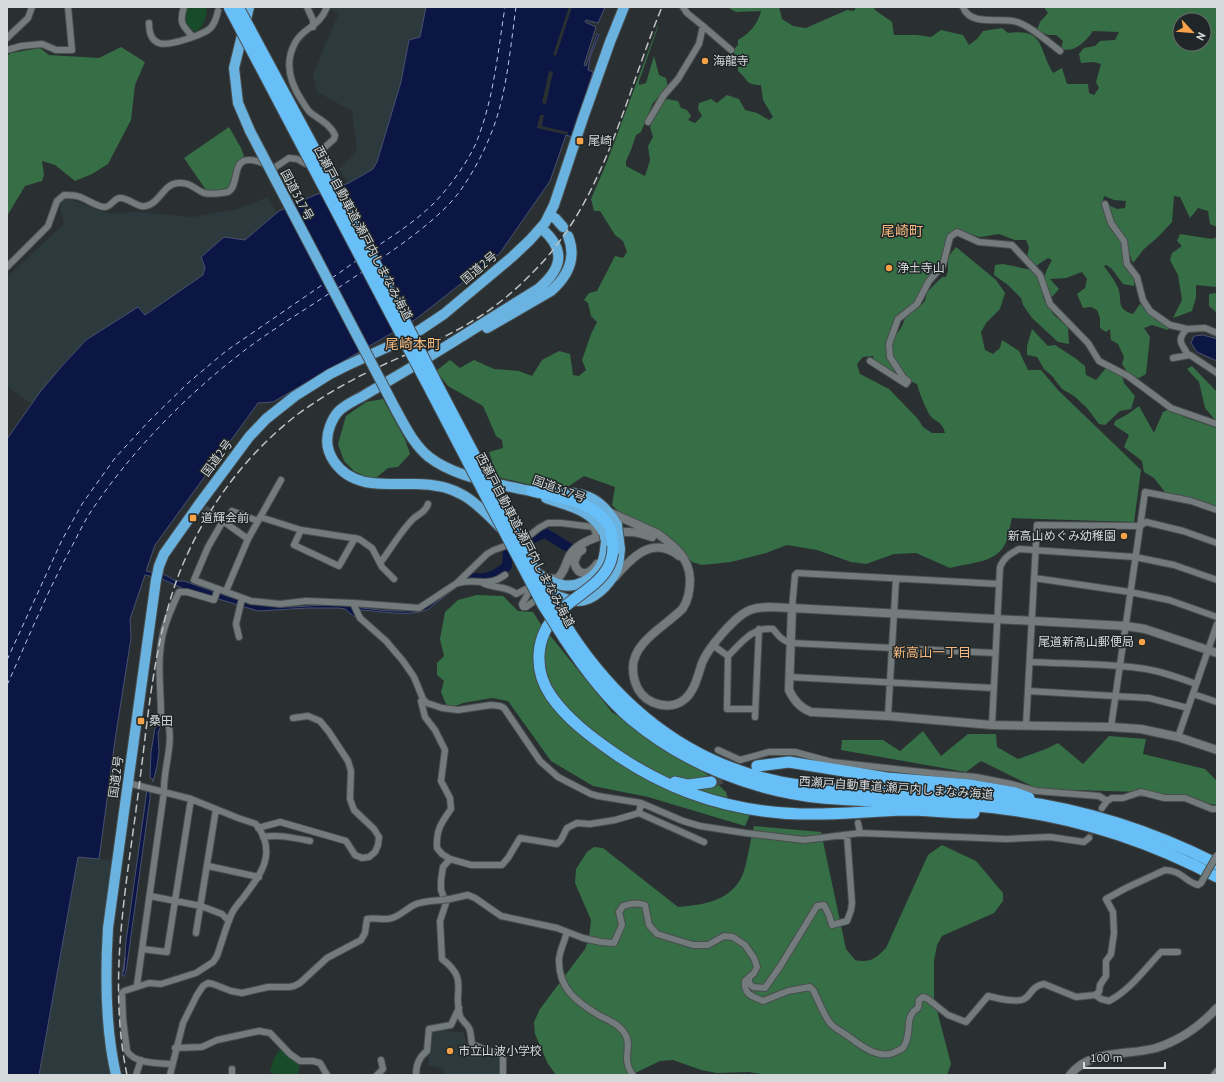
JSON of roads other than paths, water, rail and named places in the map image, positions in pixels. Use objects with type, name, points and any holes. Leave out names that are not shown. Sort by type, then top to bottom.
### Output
[{"type":"highway","name":"西瀬戸自動車道;瀬戸内しまなみ海道","points":[[229,7],[436,390],[473,462],[550,600],[567,635],[594,680],[631,718],[676,751],[725,775],[764,788],[824,798],[942,804],[1002,809],[1029,813],[1110,832],[1141,843],[1217,877]]},
{"type":"highway","name":"西瀬戸自動車道;瀬戸内しまなみ海道","points":[[238,7],[358,230],[436,390]]},
{"type":"highway","name":"国道317号","points":[[249,7],[234,68],[238,104],[250,131],[396,410],[420,448],[438,463],[459,473],[520,489],[579,509],[600,525],[607,536],[620,549],[619,561],[616,571],[601,590],[592,597],[583,601],[563,599],[536,584],[527,567],[501,528],[478,506],[456,490],[438,485],[377,484],[363,481],[342,471],[334,462],[327,444],[328,433],[337,413],[349,404],[407,370],[532,293],[546,282],[557,269],[558,252],[551,237],[541,228]]},
{"type":"highway","name":"国道2号","points":[[116,1075],[112,1057],[106,980],[108,928],[157,576],[164,554],[202,506],[250,437],[266,419],[295,396],[348,365],[394,344],[420,330],[444,314],[512,258],[541,228],[550,215],[558,196],[569,158],[592,91],[624,7]]},
{"type":"highway","points":[[550,215],[556,219],[562,227]]},
{"type":"highway","name":"国道317号","points":[[407,370],[504,319],[551,291],[560,283],[571,261],[572,252],[568,236]]},
{"type":"highway","name":"国道317号","points":[[520,489],[565,492],[584,495],[597,502],[610,512],[601,565],[592,577],[577,585],[561,584],[545,578],[527,567]]},
{"type":"highway","points":[[532,491],[569,499],[584,504],[599,513],[606,520],[607,536],[612,536],[613,554],[606,571],[595,584],[562,609],[547,626],[538,655],[540,669],[546,688],[554,701],[566,714],[604,746],[637,768],[684,791],[718,802],[752,810],[802,814],[905,810],[950,813],[991,813],[1074,823]]},
{"type":"highway","name":"西瀬戸自動車道;瀬戸内しまなみ海道","points":[[567,635],[600,674],[636,711],[680,743],[728,767],[767,779],[810,787],[884,792],[943,793],[1003,799],[1060,808],[1115,822],[1145,832],[1176,844],[1217,864]]},
{"type":"highway","points":[[604,746],[638,766],[674,782],[688,785],[711,782]]},
{"type":"highway","points":[[757,766],[789,762],[887,778],[970,784],[1015,793],[1060,808]]},
{"type":"street","points":[[7,38],[28,18],[32,7]]},
{"type":"street","points":[[7,50],[21,46],[42,44],[56,50],[72,50],[68,7]]},
{"type":"street","points":[[184,7],[181,17],[184,26],[193,37]]},
{"type":"street","points":[[307,7],[313,27]]},
{"type":"street","points":[[7,266],[48,226],[57,201],[64,195],[80,197],[103,207],[108,207],[117,198],[136,205],[146,206],[153,203],[167,188],[178,183],[189,184],[208,194],[228,192],[234,186],[239,166],[246,160],[252,160],[274,168],[290,158],[297,159],[306,164],[334,139],[335,136],[334,132],[325,122],[310,112],[296,92],[291,80],[290,60],[292,49],[301,35],[320,20],[327,7]]},
{"type":"street","points":[[683,7],[687,13],[731,50]]},
{"type":"street","points":[[963,7],[965,13],[971,17],[1017,22],[1040,35],[1060,51]]},
{"type":"street","points":[[149,23],[149,31],[158,43],[170,44],[193,37],[212,27],[218,11]]},
{"type":"street","points":[[648,122],[664,95],[678,79],[699,44],[703,26]]},
{"type":"street","points":[[1105,204],[1111,223],[1124,241],[1127,264],[1137,277],[1143,300],[1150,311],[1170,325],[1187,329],[1205,328],[1217,333]]},
{"type":"street","points":[[870,361],[906,384],[908,381],[903,377],[890,357],[889,344],[898,319],[917,304],[929,281],[943,266],[950,237],[957,232],[979,242],[1012,244],[1040,275],[1050,304],[1088,344],[1099,361],[1128,376],[1171,408],[1217,424]]},
{"type":"street","points":[[1187,329],[1183,333],[1180,341],[1182,348],[1188,356]]},
{"type":"street","points":[[1173,358],[1190,355],[1217,373]]},
{"type":"street","points":[[226,592],[248,539],[281,480]]},
{"type":"street","points":[[1111,727],[1145,492],[1191,500],[1217,510]]},
{"type":"street","points":[[380,563],[413,518],[427,509],[428,504]]},
{"type":"street","points":[[232,511],[301,530],[359,539],[372,548],[382,567],[394,579]]},
{"type":"street","points":[[610,512],[658,534],[679,550],[690,577],[690,591],[687,601],[682,609],[638,648],[633,661],[632,669],[637,688],[650,700],[661,705],[669,706],[685,699],[691,692],[703,661],[738,617],[750,610],[762,608],[894,613],[1126,626],[1145,629],[1217,653]]},
{"type":"street","points":[[213,514],[248,539]]},
{"type":"street","points":[[223,521],[208,547],[194,580],[251,601],[280,604],[306,601],[355,607],[419,608],[424,606],[457,583],[487,554],[525,539],[548,523],[593,527],[607,536]]},
{"type":"street","points":[[1026,726],[1037,525],[1140,526],[1146,522],[1217,543]]},
{"type":"street","points":[[301,530],[294,545],[339,566],[355,538]]},
{"type":"street","points":[[545,578],[557,579],[562,575],[571,555],[580,545],[607,536],[630,532],[640,533],[655,538],[668,545],[684,560]]},
{"type":"street","points":[[607,536],[596,566],[588,573],[585,574],[580,572],[576,568],[574,562],[578,553],[590,544],[604,539],[631,535],[668,545]]},
{"type":"street","points":[[601,590],[614,579],[629,561],[647,549],[661,548],[669,550],[684,560]]},
{"type":"street","points":[[992,725],[1000,567],[1003,559],[1019,549],[1136,557],[1174,566],[1217,580]]},
{"type":"street","points":[[999,584],[797,573],[795,575],[792,608],[789,677],[789,690],[791,696],[803,709],[811,712],[888,716],[992,725],[1141,729],[1178,737],[1217,750]]},
{"type":"street","points":[[457,583],[467,581],[493,582],[505,575]]},
{"type":"street","points":[[1034,578],[1130,592],[1169,600],[1217,617]]},
{"type":"street","points":[[888,716],[896,579]]},
{"type":"street","points":[[481,582],[486,586],[510,590],[516,594],[526,589],[529,592],[522,604],[523,608],[526,608],[533,602]]},
{"type":"street","points":[[137,985],[164,792],[170,729],[168,722],[161,716],[160,662],[162,639],[167,618],[179,592],[187,592],[214,600],[218,589]]},
{"type":"street","points":[[239,637],[236,624],[242,598]]},
{"type":"street","points":[[355,607],[360,618],[386,641],[404,661],[414,677],[423,699],[427,703],[458,710],[491,705],[504,708],[540,761],[558,777],[598,796],[641,803],[683,821],[700,826],[804,840],[860,833],[1006,839],[1050,837],[1084,842],[1089,838]]},
{"type":"street","points":[[1178,737],[1217,624]]},
{"type":"street","points":[[755,709],[727,709],[728,656],[752,633],[765,627],[773,629],[781,639],[785,642],[791,643],[995,653]]},
{"type":"street","points":[[755,717],[759,629]]},
{"type":"street","points":[[714,646],[728,656]]},
{"type":"street","points":[[1030,662],[1120,666],[1147,669],[1168,674],[1196,684]]},
{"type":"street","points":[[789,677],[993,688]]},
{"type":"street","points":[[1028,691],[1149,698],[1188,708]]},
{"type":"street","points":[[1193,694],[1217,702]]},
{"type":"street","points":[[423,699],[421,701],[425,717],[435,730],[445,750],[441,781],[450,798],[451,809],[440,823],[436,836],[436,842],[437,848],[450,859],[471,865],[502,865],[520,838],[557,844],[562,840],[568,828],[577,823],[590,824],[615,820],[639,813],[704,842]]},
{"type":"street","points":[[258,828],[280,822],[346,842],[354,855],[362,858],[369,857],[375,852],[378,845],[379,837],[374,829],[354,810],[350,799],[350,771],[348,761],[329,732],[320,721],[308,716],[293,718]]},
{"type":"street","points":[[718,750],[740,760],[769,752],[795,752],[832,762],[865,767],[976,776],[1036,791],[1099,796],[1107,801]]},
{"type":"street","points":[[128,783],[191,799],[256,824],[264,837],[267,848],[265,863],[259,877],[233,911],[217,956],[213,962],[196,973],[161,984],[149,983],[137,985],[122,993],[123,1019],[130,1055],[141,1060],[172,1064]]},
{"type":"street","points":[[1102,808],[1107,801],[1112,798],[1122,798],[1141,792],[1164,798],[1185,798],[1212,809],[1217,809]]},
{"type":"street","points":[[142,949],[167,952],[191,799]]},
{"type":"street","points":[[639,813],[641,803]]},
{"type":"street","points":[[196,933],[216,809]]},
{"type":"street","points":[[858,823],[860,833]]},
{"type":"street","points":[[264,837],[273,835],[310,841]]},
{"type":"street","points":[[749,978],[749,983],[753,987],[765,988],[817,906],[824,905],[832,925],[847,921],[852,903],[846,835]]},
{"type":"street","points":[[170,1075],[183,1022],[203,986],[208,983],[242,993],[268,987],[294,986],[300,983],[327,958],[361,940],[365,933],[367,919],[374,917],[388,919],[394,918],[414,905],[422,902],[450,899],[468,895],[475,898],[501,916],[533,922],[583,938],[601,942],[614,943],[622,925],[619,912],[623,906],[630,903],[639,902],[645,905],[649,925],[657,934],[693,945],[708,945],[724,936],[733,937],[745,945],[754,958],[757,967],[754,973],[745,981],[744,989],[746,992],[763,1001],[788,991],[810,987],[830,1023],[868,1051],[880,1054],[893,1054],[904,1047],[909,1029],[909,1018],[913,1010],[918,1008],[919,1000],[922,997],[928,999],[948,1015],[966,1022],[988,996],[1017,1000],[1024,999],[1038,985],[1044,984],[1076,997],[1095,995],[1099,992],[1100,985],[1106,976],[1106,960],[1111,954],[1114,933],[1113,912],[1106,899],[1165,870],[1172,870],[1183,875],[1192,884],[1198,885],[1201,883],[1217,855]]},
{"type":"street","points":[[450,859],[443,867],[441,880],[441,890],[446,903],[440,922],[442,959],[450,965],[459,982],[458,1008],[460,1017],[470,1029],[472,1044],[501,1054],[503,1058],[503,1075]]},
{"type":"street","points":[[208,866],[259,877]]},
{"type":"street","points":[[150,896],[201,906],[222,914],[229,921]]},
{"type":"street","points":[[567,932],[559,958],[561,976],[566,990],[591,1010],[616,1025],[626,1035],[628,1044],[628,1067],[633,1075]]},
{"type":"street","points":[[1095,995],[1101,999],[1109,1001],[1113,999],[1126,990],[1161,952],[1178,952]]},
{"type":"street","points":[[416,1075],[416,1068],[420,1056],[426,1051],[428,1029],[452,1025],[458,1008]]},
{"type":"street","points":[[1070,1075],[1076,1067],[1086,1061],[1112,1054],[1156,1048],[1172,1042],[1190,1032],[1217,1008]]},
{"type":"street","points":[[454,1019],[467,1025]]},
{"type":"street","points":[[176,1048],[202,1047],[217,1040],[259,1031],[270,1033],[300,1062],[313,1061],[320,1063],[327,1075]]},
{"type":"street","points":[[136,1075],[141,1060]]},
{"type":"street","points":[[377,1075],[383,1069],[381,1060]]},
{"type":"street","points":[[1214,1075],[1217,1071]]},
{"type":"waterway","points":[[466,578],[483,578],[497,574],[507,566],[508,551],[545,533],[568,547]]},
{"type":"waterway","points":[[123,972],[125,958]]},
{"type":"tunnel","points":[[205,508],[213,514]]},
{"type":"tunnel","points":[[861,792],[864,771]]},
{"type":"tunnel","points":[[711,782],[735,774]]},
{"type":"tunnel","points":[[1089,838],[1102,808]]},
{"type":"railway","points":[[127,1075],[121,1039],[119,967],[121,931],[129,859],[150,698],[160,639],[176,582],[197,535],[220,496],[248,460],[280,428],[298,414],[351,381],[439,339],[479,317],[510,294],[538,267],[561,239],[581,209],[597,177],[612,143],[662,7]]},
{"type":"place","name":"海龍寺","points":[[705,61]]},
{"type":"place","name":"尾崎","points":[[580,141]]},
{"type":"place","name":"浄土寺山","points":[[889,268]]},
{"type":"place","name":"道輝会前","points":[[193,518]]},
{"type":"place","name":"新高山めぐみ幼稚園","points":[[1124,536]]},
{"type":"place","name":"尾道新高山郵便局","points":[[1142,642]]},
{"type":"place","name":"桑田","points":[[141,721]]},
{"type":"place","name":"市立山波小学校","points":[[450,1051]]},
{"type":"district","name":"尾崎町","points":[[902,231]]},
{"type":"district","name":"尾崎本町","points":[[413,344]]},
{"type":"district","name":"新高山一丁目","points":[[932,652]]}]
